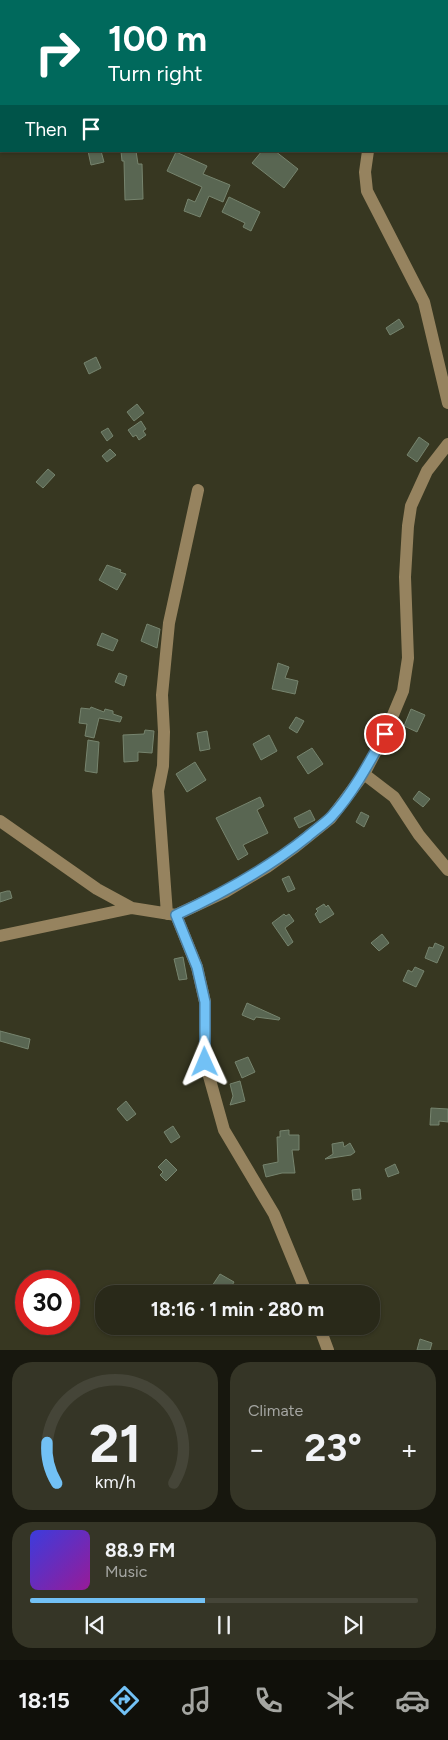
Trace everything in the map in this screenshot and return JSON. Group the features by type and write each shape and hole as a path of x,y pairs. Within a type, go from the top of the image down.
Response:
{"street":[{"path":"368,152 365,172 367,191 424,302 448,403"},
{"path":"0,821 97,889 132,908 172,914 224,892 267,867 330,818 364,774 385,734 403,691 408,658 405,577 411,506 427,471 448,444"},
{"path":"198,490 169,623 162,695 164,732 158,791 172,914 197,967 205,1002 205,1062 224,1130 274,1214 303,1285"},
{"path":"364,774 394,797 419,835 448,870"},
{"path":"0,936 132,908"},
{"path":"322,1335 328,1350"}],"building":[{"path":"88,152 101,152 104,162 91,165"},
{"path":"121,152 136,152 138,164 142,164 143,199 125,200 124,161 122,161"},
{"path":"176,152 207,166 203,174 230,185 223,202 209,196 200,217 184,211 188,199 195,202 202,187 167,171"},
{"path":"261,152 276,152 298,169 284,188 252,163"},
{"path":"229,197 260,212 251,231 243,227 245,223 222,212"},
{"path":"399,319 404,327 390,335 386,328"},
{"path":"96,357 101,368 89,374 84,363"},
{"path":"137,404 144,413 134,421 127,412"},
{"path":"141,421 146,429 143,431 146,435 139,440 136,435 133,437 128,430"},
{"path":"108,428 113,436 107,441 101,432"},
{"path":"419,437 429,444 417,462 407,455"},
{"path":"110,449 116,455 107,462 102,456"},
{"path":"48,469 55,475 43,488 36,482"},
{"path":"107,565 126,574 117,590 99,580"},
{"path":"147,624 160,629 157,648 141,641"},
{"path":"102,633 118,640 113,651 97,645"},
{"path":"278,663 289,667 285,678 298,681 295,694 272,689"},
{"path":"119,673 127,676 124,686 115,682"},
{"path":"91,707 104,712 105,709 113,711 113,714 122,717 120,722 99,718 94,738 85,736 87,724 79,723 81,708 90,709"},
{"path":"411,709 425,715 417,732 404,726"},
{"path":"296,717 304,721 297,733 289,728"},
{"path":"145,730 154,731 152,753 138,752 138,761 124,762 123,735 144,734"},
{"path":"207,731 210,749 200,751 197,733"},
{"path":"269,735 277,751 261,760 253,744"},
{"path":"88,740 99,742 97,773 85,771"},
{"path":"312,748 323,764 308,774 297,757"},
{"path":"195,762 206,780 187,792 176,774"},
{"path":"419,791 430,799 423,807 413,799"},
{"path":"260,797 264,806 257,810 268,833 243,845 248,854 238,860 216,818"},
{"path":"310,810 315,820 299,828 294,818"},
{"path":"361,812 369,816 364,827 356,822"},
{"path":"289,876 295,889 288,892 282,879"},
{"path":"10,891 12,898 0,902 0,893"},
{"path":"324,904 326,907 328,905 334,914 320,923 315,914 318,911 316,909"},
{"path":"284,914 286,916 289,914 294,921 285,928 293,942 288,946 272,923"},
{"path":"382,934 389,943 379,951 371,943"},
{"path":"435,943 444,947 437,963 425,958 429,947 433,948"},
{"path":"183,957 187,979 179,980 174,959"},
{"path":"415,967 424,971 416,987 403,981 408,970 412,972"},
{"path":"247,1003 280,1018 279,1020 256,1017 254,1020 242,1015"},
{"path":"0,1031 30,1039 28,1049 0,1041"},
{"path":"248,1057 255,1072 242,1078 235,1062"},
{"path":"240,1081 245,1101 230,1105 233,1096 230,1084"},
{"path":"126,1101 136,1114 127,1121 117,1109"},
{"path":"431,1108 448,1109 448,1122 439,1121 439,1125 430,1125"},
{"path":"173,1126 180,1137 171,1143 164,1132"},
{"path":"289,1130 289,1135 299,1135 299,1150 292,1150 295,1173 282,1173 266,1177 263,1165 278,1162 277,1137 280,1137 280,1131"},
{"path":"343,1142 344,1147 350,1143 355,1152 351,1155 325,1159 333,1154 332,1144"},
{"path":"166,1159 177,1170 166,1181 160,1175 163,1172 158,1167"},
{"path":"395,1164 399,1173 388,1177 385,1169"},
{"path":"360,1189 361,1199 353,1200 352,1190"},
{"path":"220,1274 234,1282 232,1285 213,1285"},
{"path":"420,1339 432,1343 430,1350 417,1350"}],"route":[{"path":"205,1062 205,1002 197,967 176,915 224,892 267,867 330,818 364,774 385,734"}]}
